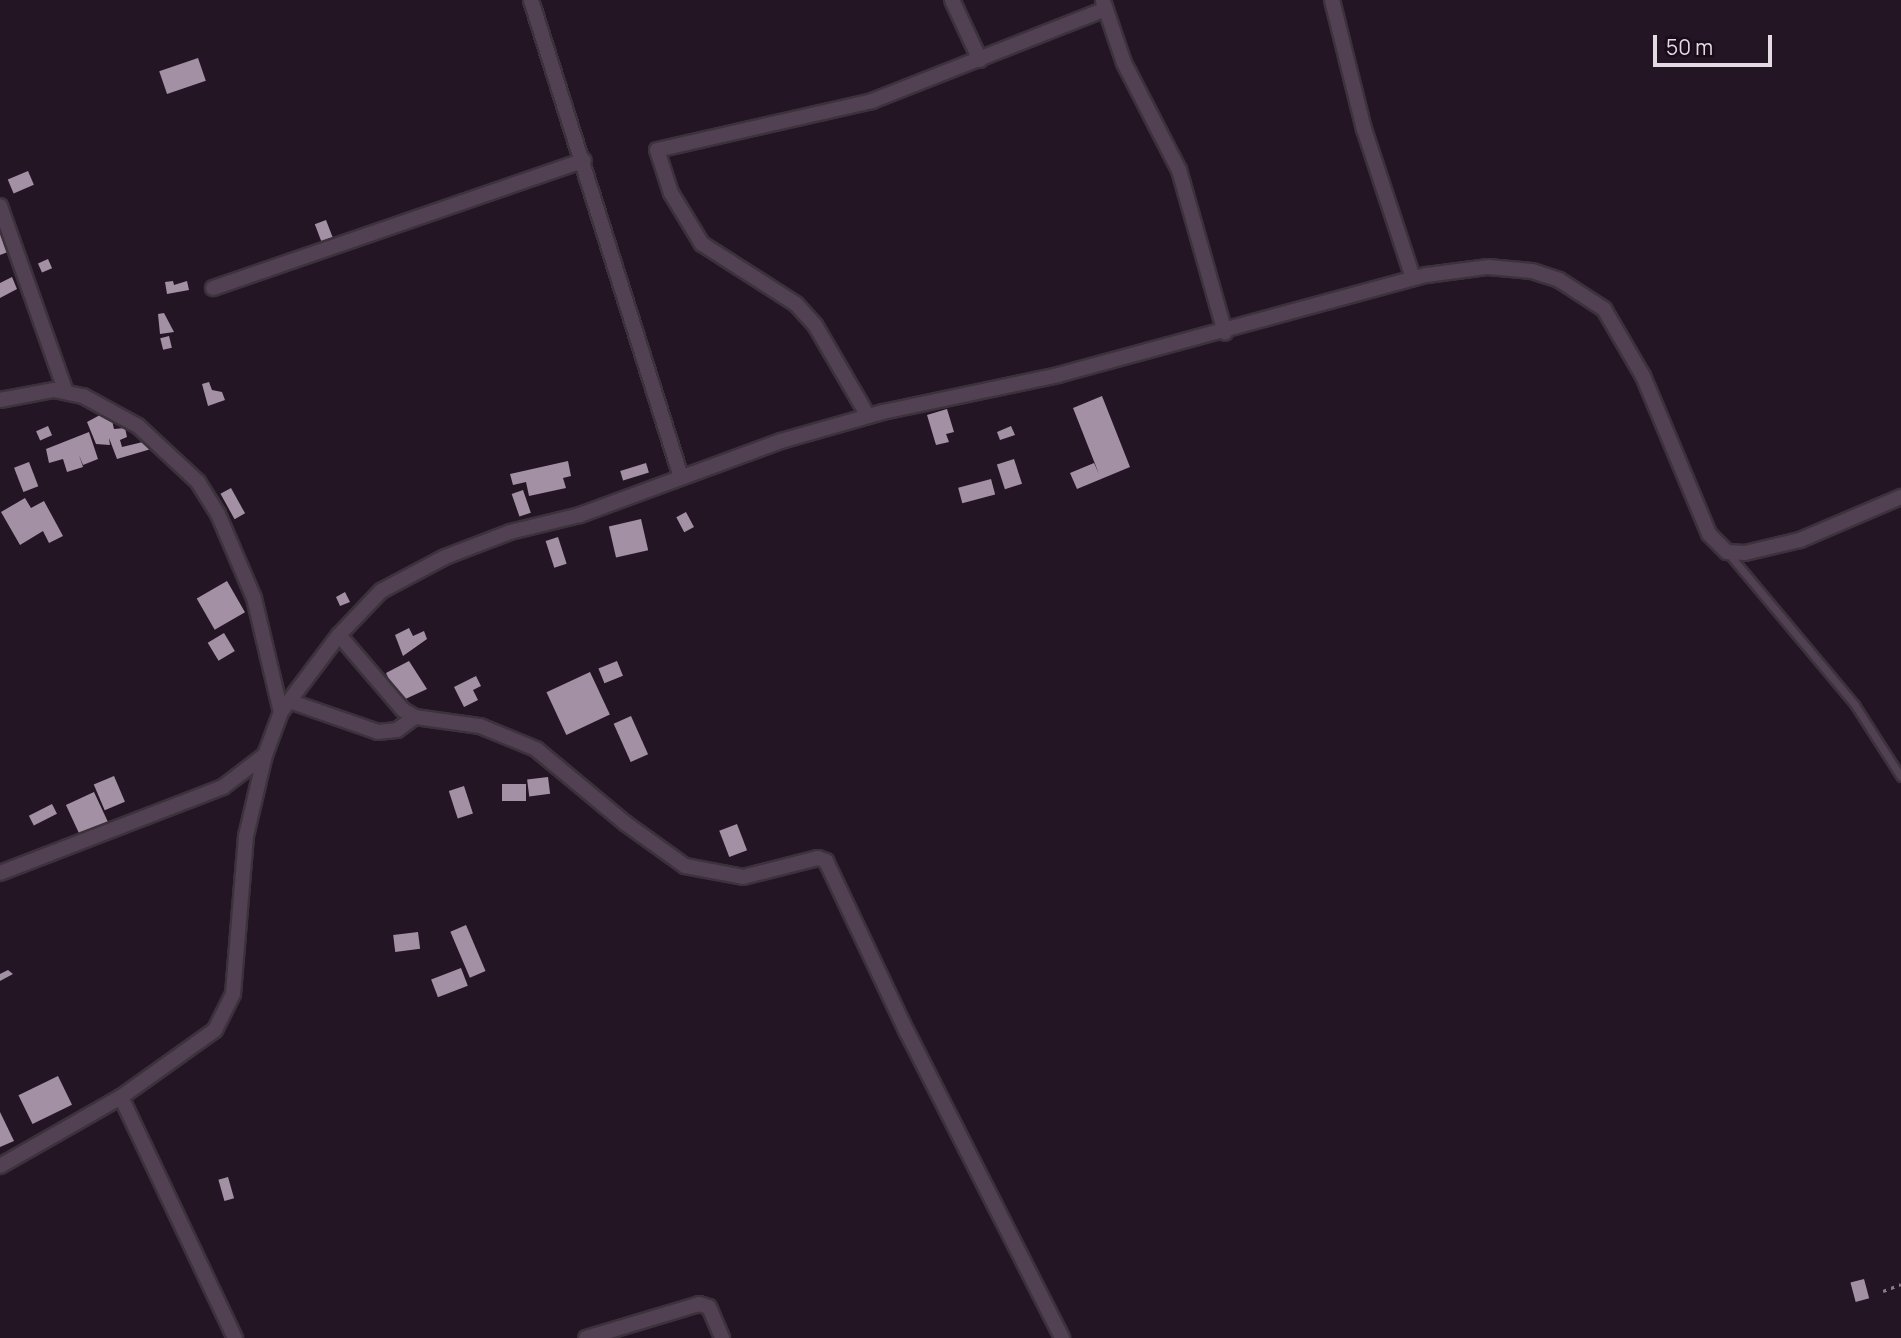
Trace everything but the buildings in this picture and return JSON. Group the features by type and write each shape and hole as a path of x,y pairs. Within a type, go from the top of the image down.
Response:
{"street":[{"path":"531,0 584,160 681,477"},
{"path":"952,0 980,60"},
{"path":"1332,0 1364,129 1413,278"},
{"path":"868,416 815,325 796,304 702,244 671,193 657,150 872,101 980,60 1104,4 1124,63 1179,170 1225,333"},
{"path":"213,288 584,160"},
{"path":"0,206 65,390"},
{"path":"0,1166 121,1097 215,1030 233,994 246,836 265,755 285,706 339,635 381,591 445,557 510,532 580,515 681,477 868,416 1225,333 1413,278 1455,269 1516,268 1559,280 1604,309 1643,376 1709,534 1727,552 1745,553 1800,540 1901,497"},
{"path":"0,400 65,390 138,426 198,482 226,531 254,598 285,706"},
{"path":"339,635 391,698 415,717 480,726 536,749 625,824 701,871 743,877 818,858 826,861 907,1032 1062,1338"},
{"path":"285,706 378,732 397,730 415,717"},
{"path":"0,873 223,787 265,755"},
{"path":"121,1097 235,1338"},
{"path":"586,1338 699,1304 709,1307 722,1338"}],"lane":[{"path":"1727,552 1746,580 1849,697 1901,777"}],"path":[{"path":"1883,1291 1901,1284"}]}
